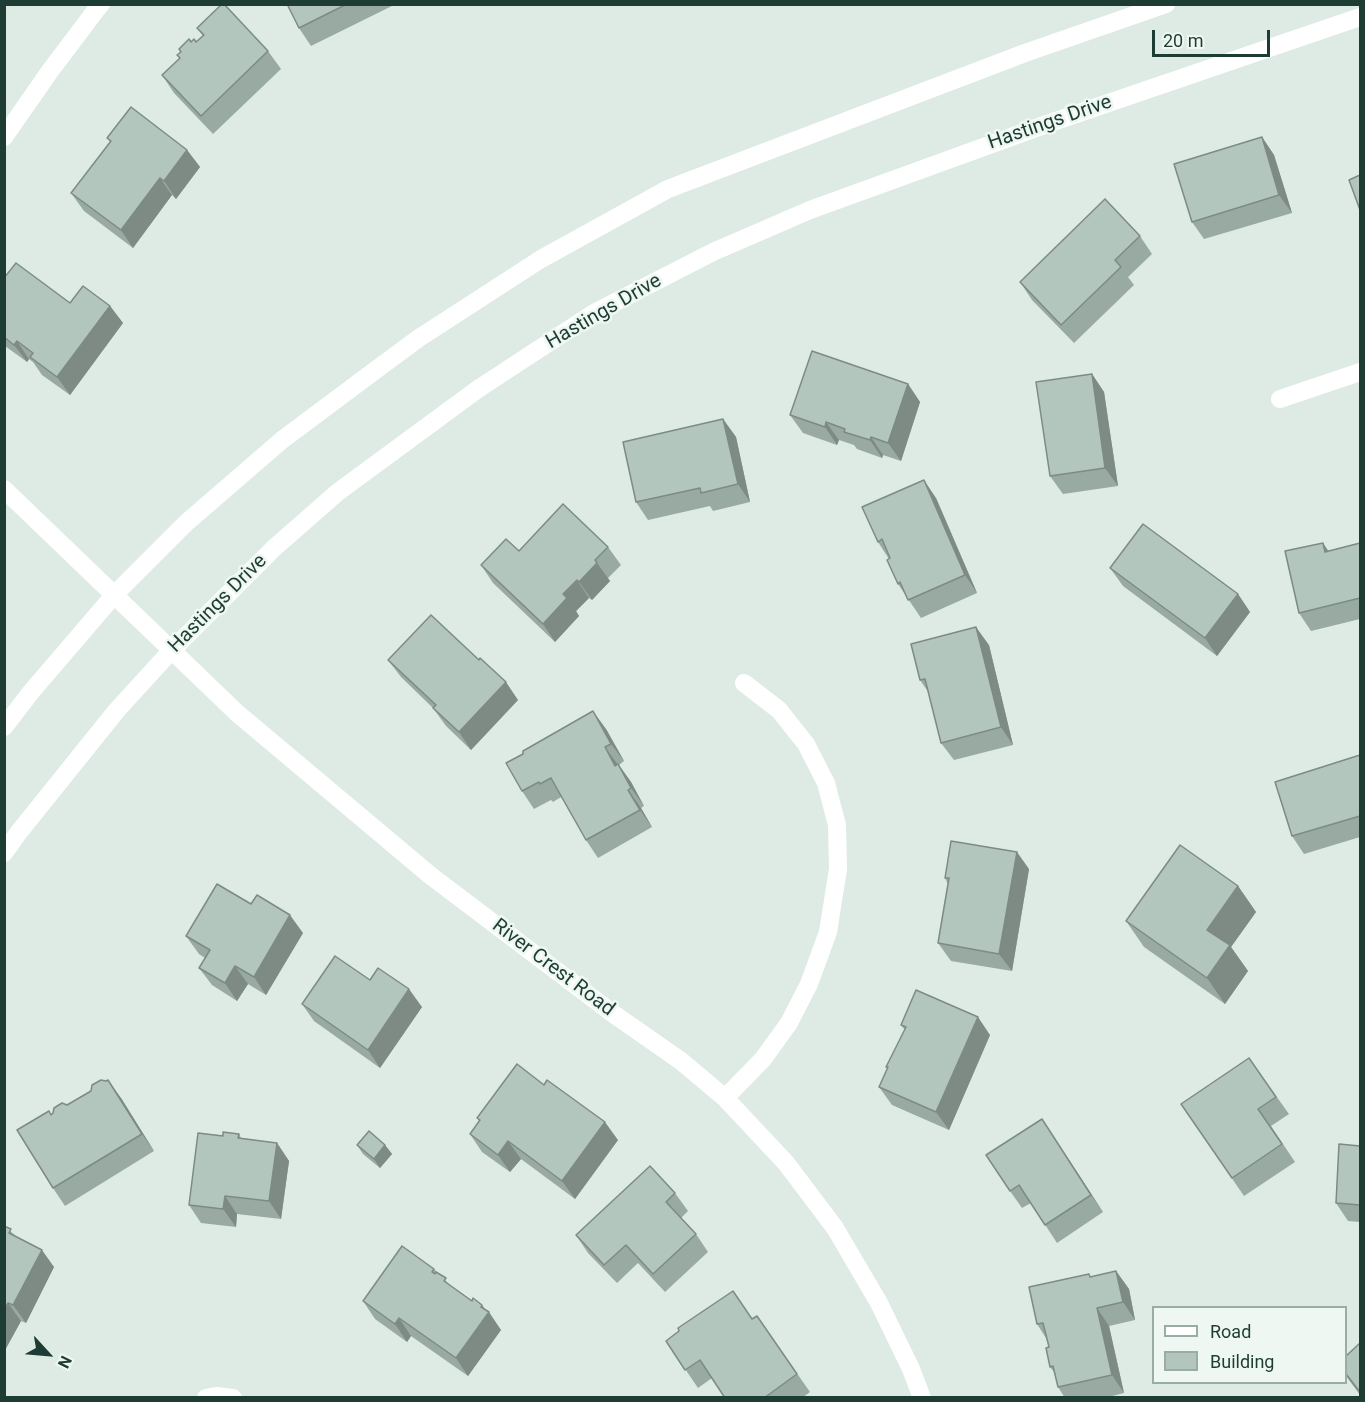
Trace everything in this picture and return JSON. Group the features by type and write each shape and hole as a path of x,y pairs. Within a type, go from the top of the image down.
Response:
{"street":[{"path":"4,137 101,4"},
{"path":"4,728 31,692 115,594 186,523 282,440 419,338 541,259 668,189 1024,53 1166,4"},
{"name":"Hastings Drive","path":"4,853 117,710 171,651 274,548 338,492 478,389 594,313 713,252 810,210 1047,124 1360,17"},
{"path":"1280,399 1360,372"},
{"name":"River Crest Road","path":"4,489 237,713 431,876 615,1015 681,1061 724,1098 786,1163 835,1228 879,1303 911,1369 922,1398"},
{"path":"724,1098 763,1059 789,1023 809,984 828,932 838,869 837,825 826,783 806,744 779,710 744,683"},
{"path":"206,1398 216,1396 233,1398"}],"building":[{"path":"222,4 268,51 201,116 162,75 180,58 177,55 181,52 179,49 189,39 191,42 194,39 196,42 204,35 197,28"},
{"path":"287,4 347,4 299,28"},
{"path":"131,107 187,150 164,181 160,178 121,230 71,193 111,141 107,138"},
{"path":"1262,137 1279,195 1192,222 1174,164"},
{"path":"1360,175 1360,210 1349,180"},
{"path":"1105,199 1140,236 1115,260 1121,267 1061,325 1020,282"},
{"path":"16,263 70,303 83,286 110,306 57,377 30,357 33,353 17,341 14,345 4,337 4,278"},
{"path":"812,351 908,384 888,443 844,432 845,429 826,422 825,427 790,415"},
{"path":"1092,374 1105,468 1050,476 1036,382"},
{"path":"723,419 738,484 701,493 700,488 636,502 623,442"},
{"path":"924,480 965,575 908,600 887,560 890,558 882,539 878,542 862,507"},
{"path":"563,504 608,547 579,582 577,580 563,594 567,598 543,624 481,565 506,539 519,551"},
{"path":"1143,524 1238,594 1205,638 1110,568"},
{"path":"1323,543 1325,552 1360,543 1360,598 1299,613 1285,551"},
{"path":"431,615 506,682 459,732 433,708 436,705 388,660"},
{"path":"976,627 1001,727 941,743 925,679 920,680 911,644"},
{"path":"593,711 611,744 605,747 615,766 618,764 631,788 628,790 640,810 586,840 551,778 522,791 506,763"},
{"path":"1360,755 1360,816 1292,836 1275,782"},
{"path":"951,841 1017,852 999,954 938,943 949,878 945,878"},
{"path":"1180,845 1238,886 1207,930 1230,945 1207,978 1126,921"},
{"path":"217,884 251,904 257,895 290,915 254,977 235,966 225,983 199,968 210,950 186,936"},
{"path":"335,956 370,980 378,968 409,989 368,1050 302,1004"},
{"path":"916,990 978,1017 936,1112 879,1087 888,1067 886,1067 906,1027 901,1025"},
{"path":"1249,1058 1276,1097 1258,1109 1282,1144 1232,1178 1181,1104"},
{"path":"517,1064 544,1085 547,1080 605,1122 562,1181 508,1141 498,1155 470,1134 480,1120 477,1118"},
{"path":"101,1080 108,1080 142,1134 53,1188 17,1130 49,1111 51,1115 54,1108 62,1103 67,1105 91,1091 92,1085"},
{"path":"1042,1119 1091,1195 1045,1225 1019,1185 1010,1191 986,1155"},
{"path":"369,1131 385,1145 374,1159 357,1145"},
{"path":"223,1132 239,1134 238,1138 277,1143 269,1201 225,1196 223,1209 189,1205 198,1133 223,1136"},
{"path":"1339,1144 1360,1146 1360,1205 1336,1203"},
{"path":"650,1166 675,1193 666,1202 696,1234 653,1274 626,1245 604,1265 576,1235"},
{"path":"4,1226 11,1229 9,1233 42,1250 13,1305 8,1303 4,1310"},
{"path":"402,1246 434,1269 432,1272 446,1278 444,1281 472,1301 473,1298 489,1312 456,1358 399,1318 395,1324 363,1301"},
{"path":"1116,1271 1123,1302 1097,1308 1112,1375 1058,1387 1053,1366 1050,1367 1046,1348 1049,1347 1043,1323 1037,1324 1029,1287 1089,1274 1090,1277"},
{"path":"733,1291 752,1319 757,1316 797,1374 764,1398 725,1398 700,1360 685,1370 666,1341 679,1331 678,1328"},
{"path":"1360,1343 1360,1392 1347,1375 1347,1355"}]}
